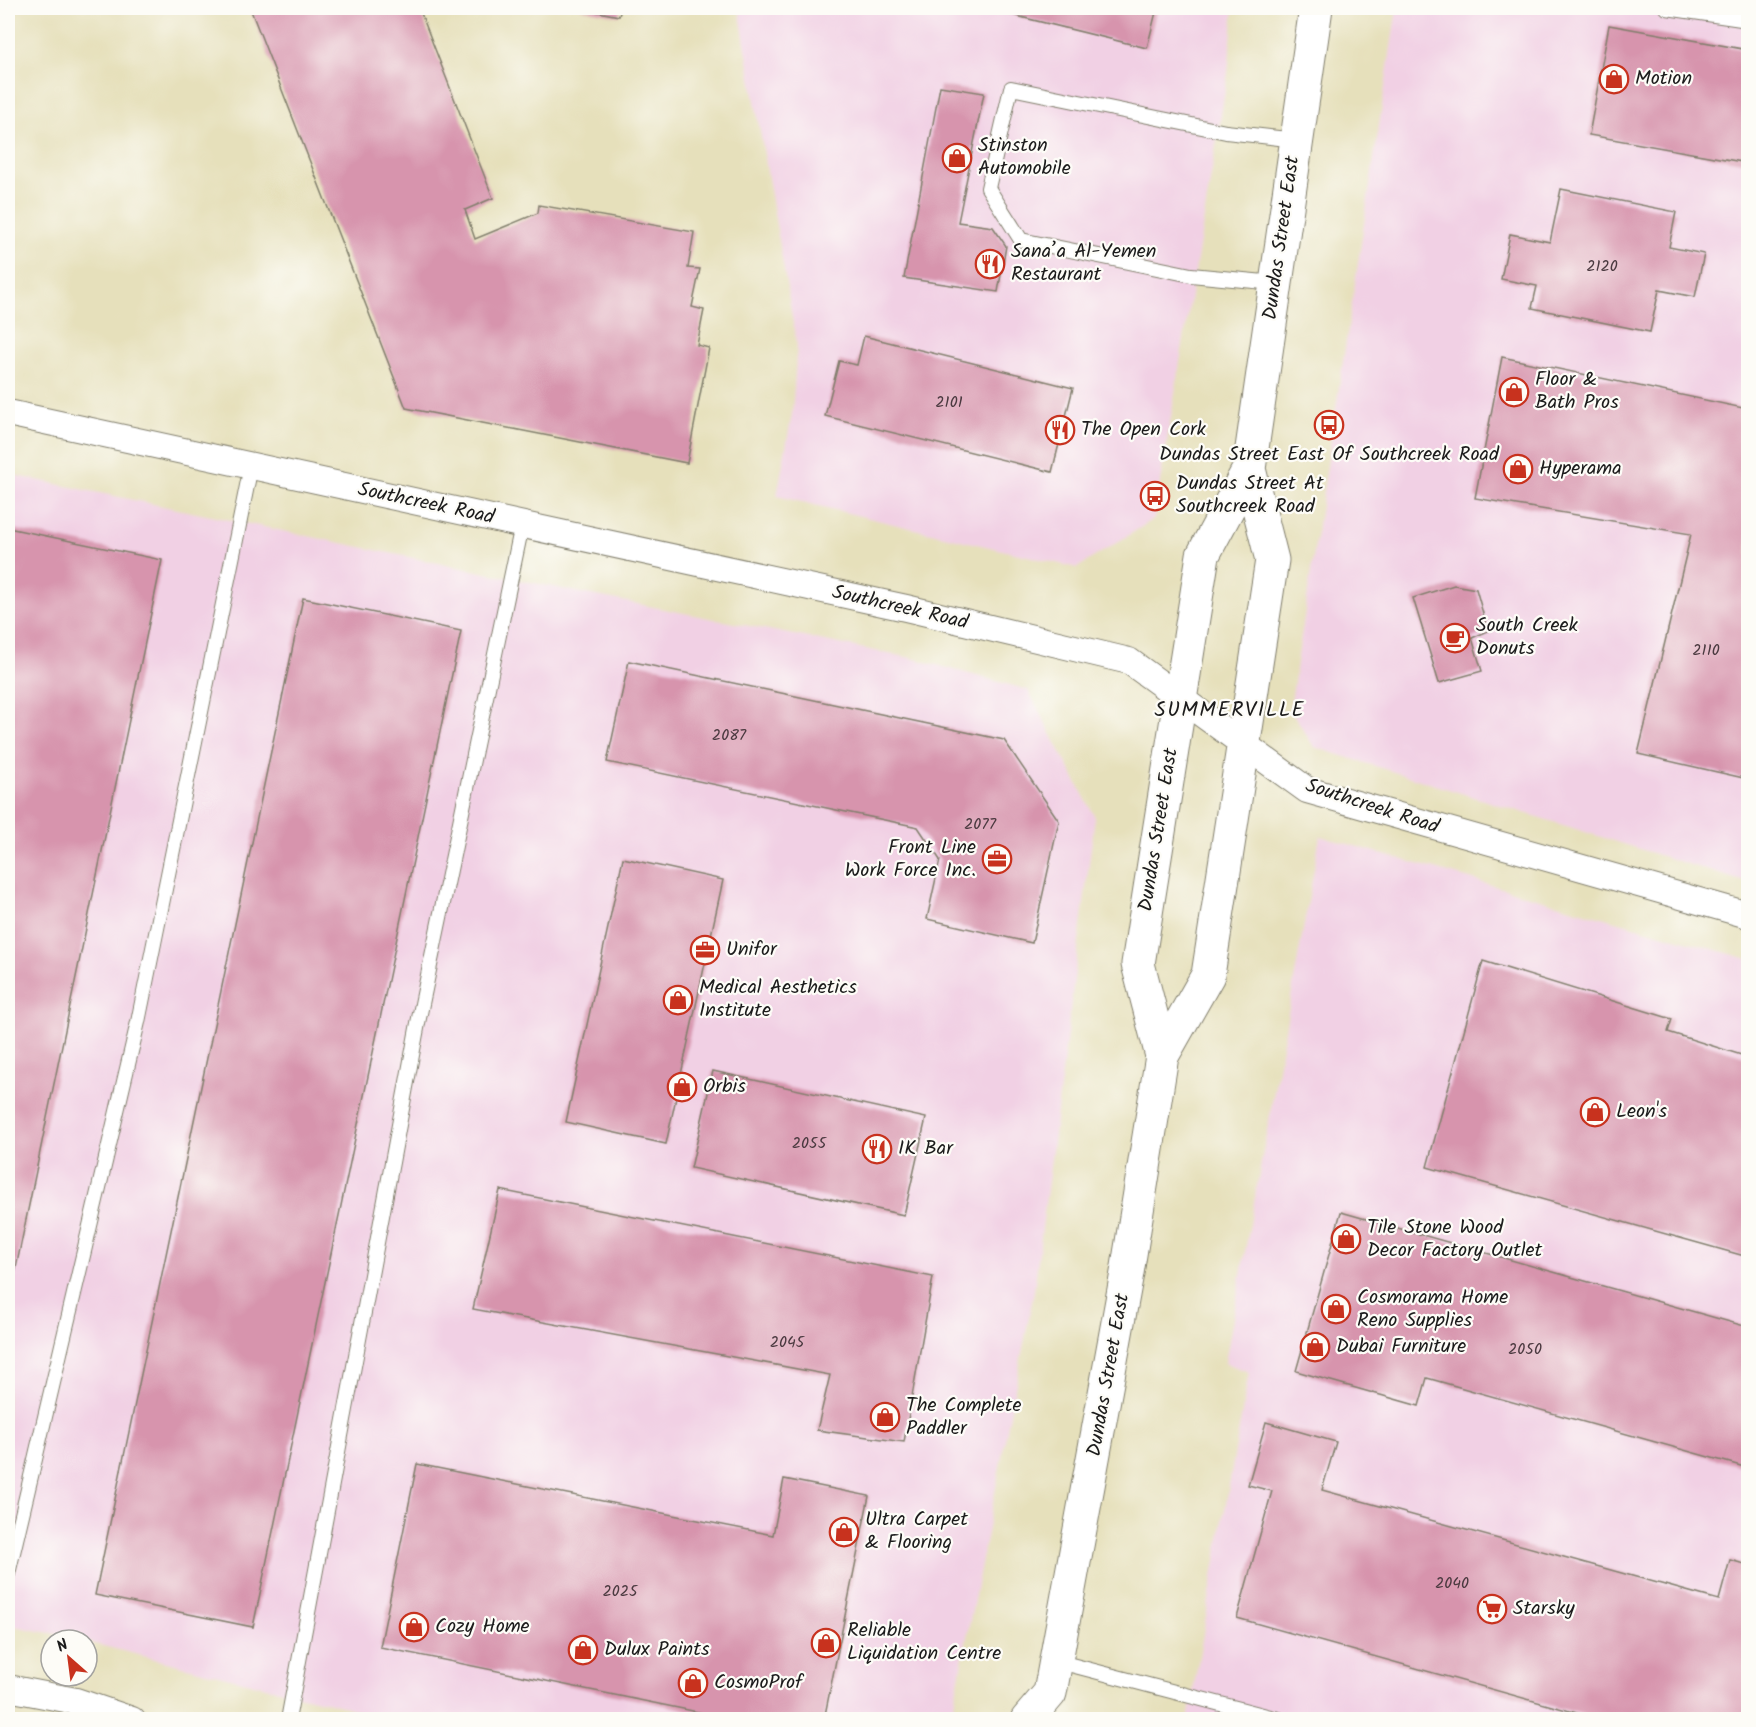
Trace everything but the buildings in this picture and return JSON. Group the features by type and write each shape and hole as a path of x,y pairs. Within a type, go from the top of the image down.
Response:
{"main road":[{"name":"Dundas Street East","path":"1162,1056 1138,963 1203,555 1248,470 1316,8"},
{"name":"Dundas Street East","path":"1028,1719 1057,1706 1056,1661 1125,1284 1162,1056 1208,975 1272,560 1248,470"}],"street":[{"name":"Southcreek Road","path":"8,413 906,608 1129,661 1306,790 1334,800 1749,915"},
{"path":"8,1688 76,1701 132,1719"}],"lane":[{"path":"1667,8 1749,20"},
{"path":"1275,283 1191,275 1021,240 988,188 1011,88 1226,132 1296,140"},
{"path":"8,1574 138,1022 251,466"},
{"path":"288,1719 418,1023 522,525"},
{"path":"1056,1661 1282,1719"}],"shaded area":[{"path":"739,8 1234,8 1228,73 1154,519 1077,568 777,496 792,414 797,346"},
{"path":"1397,8 1748,8 1748,883 1314,747 1290,709"},
{"path":"8,474 587,594 911,658 1028,690 1095,817 1034,1291 951,1719 380,1719 346,1707 99,1645 99,1628 39,1628 39,1631 8,1625"},
{"path":"1320,836 1748,959 1748,1719 1188,1720 1249,1372 1225,1363"}],"place":[{"name":"Motion","path":"1614,79"},
{"name":"Stinston Automobile","path":"957,158"},
{"name":"Sana’a Al-Yemen Restaurant","path":"990,264"},
{"name":"Floor & Bath Pros","path":"1514,392"},
{"name":"Dundas Street East Of Southcreek Road","path":"1329,425"},
{"name":"The Open Cork","path":"1060,430"},
{"name":"Hyperama","path":"1518,469"},
{"name":"Dundas Street At Southcreek Road","path":"1155,496"},
{"name":"South Creek Donuts","path":"1455,638"},
{"name":"Front Line Work Force Inc.","path":"997,859"},
{"name":"Unifor","path":"705,950"},
{"name":"Medical Aesthetics Institute","path":"678,1000"},
{"name":"Orbis","path":"682,1087"},
{"name":"Leon's","path":"1595,1112"},
{"name":"IK Bar","path":"877,1149"},
{"name":"Tile Stone Wood Decor Factory Outlet","path":"1346,1239"},
{"name":"Cosmorama Home Reno Supplies","path":"1336,1309"},
{"name":"Dubai Furniture","path":"1315,1347"},
{"name":"The Complete Paddler","path":"885,1417"},
{"name":"Ultra Carpet & Flooring","path":"844,1532"},
{"name":"Starsky","path":"1492,1609"},
{"name":"Cozy Home","path":"414,1627"},
{"name":"Reliable Liquidation Centre","path":"826,1643"},
{"name":"Dulux Paints","path":"583,1650"},
{"name":"CosmoProf","path":"693,1683"}],"district":[{"name":"SUMMERVILLE","path":"1230,710"}]}
